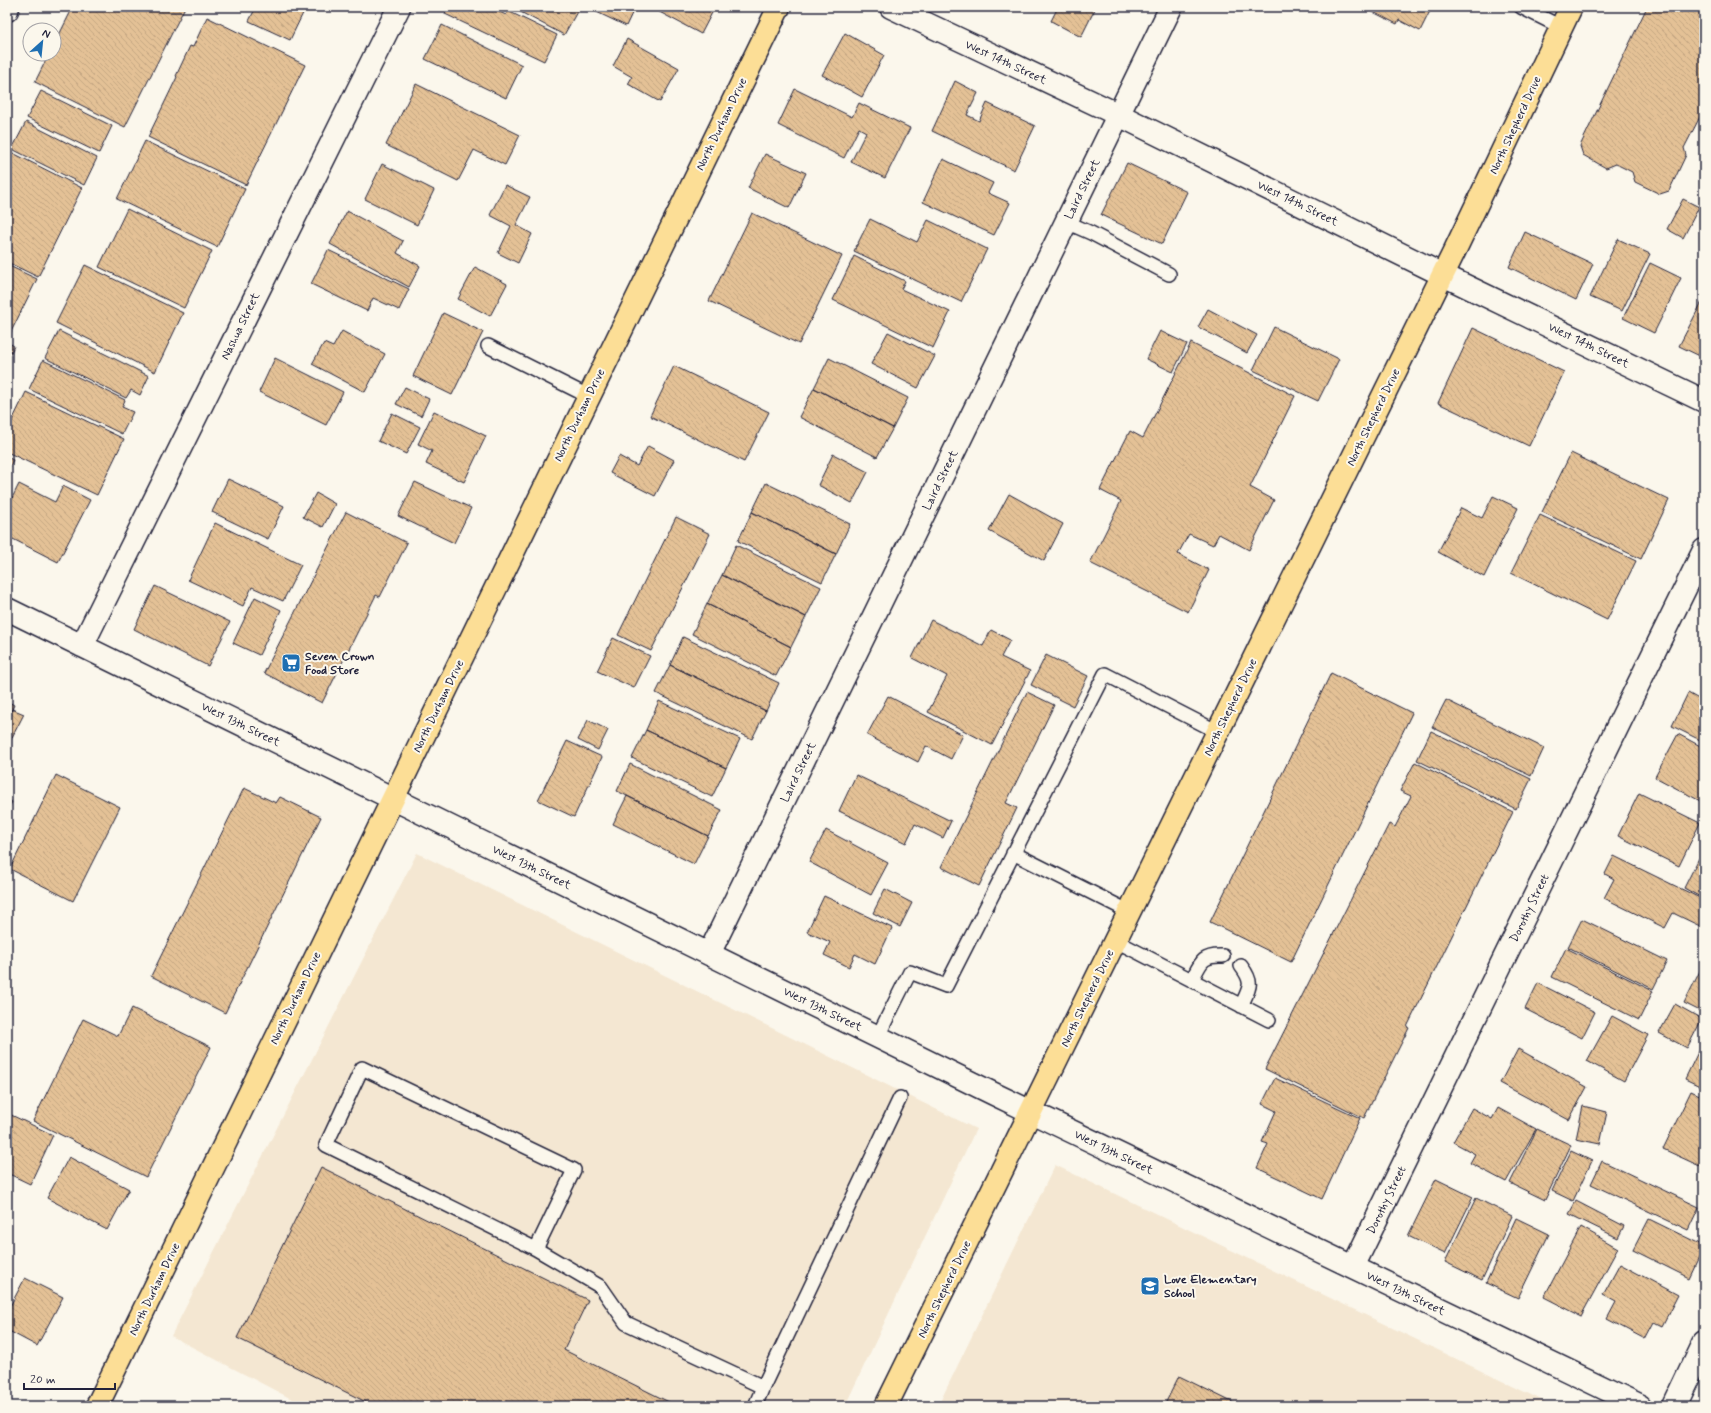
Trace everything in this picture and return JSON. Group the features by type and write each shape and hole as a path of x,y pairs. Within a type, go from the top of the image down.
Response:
{"main road":[{"name":"North Durham Drive","path":"97,1406 392,798 779,7"},
{"name":"North Shepherd Drive","path":"886,1406 1116,941 1442,275 1571,7"}],"street":[{"name":"Nashua Street","path":"82,646 399,7"},
{"name":"West 14th Street","path":"891,7 1119,115 1442,275 1704,401"},
{"name":"Laird Street","path":"709,954 1171,7"},
{"name":"Dorothy Street","path":"1353,1267 1704,550"},
{"name":"West 13th Street","path":"7,609 1032,1112 1641,1406"},
{"path":"1674,1406 1704,1343"}],"lane":[{"path":"1521,7 1561,27"},
{"path":"1066,222 1091,233 1169,274"},
{"path":"488,346 588,396"},
{"path":"878,1036 910,972 946,986 1105,674 1218,732"},
{"path":"1013,853 1130,912"},
{"path":"1116,941 1269,1020"},
{"path":"1192,980 1200,963 1205,958 1223,956"},
{"path":"1241,966 1248,975 1250,982 1250,987 1242,1006"},
{"path":"536,1249 574,1170 362,1068 326,1145 536,1249 601,1287 626,1323 763,1387"},
{"path":"755,1406 900,1098"}],"shaded area":[{"path":"417,853 976,1129 845,1406 305,1406 171,1336"},
{"name":"Love Elementary School","path":"1055,1165 1554,1406 938,1406"}],"building":[{"path":"73,7 185,7 125,127 35,82 45,62 62,62 62,29"},
{"path":"256,7 306,7 290,40 249,21"},
{"path":"448,7 489,7 506,15 508,11 557,35 544,61 445,14"},
{"path":"511,7 572,7 578,10 564,35"},
{"path":"586,7 635,7 626,26"},
{"path":"650,7 715,7 701,34"},
{"path":"1058,7 1096,7 1081,37 1051,21"},
{"path":"1363,7 1432,7 1420,31 1399,20 1397,24"},
{"path":"1647,7 1704,7 1704,109 1684,148 1686,155 1669,191 1660,194 1635,182 1632,172 1616,164 1606,168 1583,155 1580,146"},
{"path":"207,17 305,65 246,185 148,137 190,46 193,47"},
{"path":"442,25 522,65 506,98 425,59"},
{"path":"845,33 884,55 862,97 822,75"},
{"path":"627,39 679,68 660,102 628,84 632,77 613,66"},
{"path":"955,81 978,93 967,115 979,121 987,103 1035,126 1014,170 932,131"},
{"path":"416,84 520,135 505,165 474,150 458,181 386,145"},
{"path":"795,89 852,117 859,103 910,128 885,178 851,162 866,132 859,128 844,158 778,125"},
{"path":"41,91 112,126 99,153 27,118"},
{"path":"26,122 97,158 84,185 12,149"},
{"path":"145,141 245,189 217,247 117,199"},
{"path":"7,150 82,188 38,277 7,262"},
{"path":"765,154 806,173 789,208 748,188"},
{"path":"943,159 993,183 988,193 1010,203 994,235 923,202"},
{"path":"1127,163 1187,192 1162,244 1101,215"},
{"path":"382,164 434,190 417,225 365,199"},
{"path":"505,185 530,197 516,225 532,234 518,263 498,253 511,226 490,215"},
{"path":"1683,199 1699,207 1683,238 1667,229"},
{"path":"127,209 212,251 184,308 99,267"},
{"path":"347,211 403,241 397,253 420,266 409,287 330,244"},
{"path":"752,213 842,256 799,344 709,301"},
{"path":"870,219 917,242 928,220 987,249 961,302 854,251"},
{"path":"1525,232 1593,264 1576,300 1509,267"},
{"path":"1618,239 1650,254 1622,311 1590,297"},
{"path":"328,250 409,289 399,310 373,298 367,311 311,284"},
{"path":"854,256 905,281 901,289 950,312 933,348 833,300"},
{"path":"1650,263 1681,278 1654,333 1623,318"},
{"path":"7,265 37,279 8,338 7,337"},
{"path":"85,265 183,313 155,372 56,323"},
{"path":"475,267 507,284 490,316 458,299"},
{"path":"1704,298 1704,358 1679,346"},
{"path":"1208,309 1257,335 1247,353 1198,327"},
{"path":"443,313 483,332 452,395 413,376"},
{"path":"1274,327 1339,359 1318,401 1253,370"},
{"path":"1473,328 1564,372 1529,446 1438,403"},
{"path":"59,331 149,376 140,395 131,390 126,398 45,358"},
{"path":"342,331 385,354 365,392 312,364 324,343 333,347"},
{"path":"1160,331 1187,344 1173,372 1146,359"},
{"path":"888,332 935,356 918,388 871,364"},
{"path":"7,342 14,346 7,361"},
{"path":"1191,343 1295,396 1250,487 1274,500 1249,550 1219,534 1213,545 1189,534 1178,554 1209,570 1188,612 1090,563 1121,501 1100,490 1130,431 1143,438"},
{"path":"275,358 343,392 326,425 259,392"},
{"path":"829,358 908,398 893,428 814,388"},
{"path":"43,360 125,400 122,407 133,412 122,434 29,389"},
{"path":"674,366 769,412 744,462 650,416"},
{"path":"405,387 429,399 421,416 396,404"},
{"path":"814,388 893,428 877,457 799,417"},
{"path":"26,392 124,439 97,495 7,452 7,431"},
{"path":"434,411 486,436 464,482 426,464 432,451 418,444"},
{"path":"392,413 420,427 406,454 378,441"},
{"path":"648,446 674,460 655,496 610,473 619,456 637,466"},
{"path":"1571,453 1669,500 1641,559 1542,512"},
{"path":"833,454 868,472 852,503 818,485"},
{"path":"7,457 13,460 7,472"},
{"path":"228,479 284,506 268,539 212,512"},
{"path":"415,482 471,508 454,543 398,516"},
{"path":"766,483 850,524 836,554 752,512"},
{"path":"19,484 55,502 63,486 90,500 58,562 7,536 7,508"},
{"path":"316,493 335,504 323,527 303,517"},
{"path":"1009,494 1063,524 1044,561 989,531"},
{"path":"1493,496 1518,508 1484,577 1438,552 1461,508 1482,518"},
{"path":"346,512 407,543 380,597 376,595 322,703 264,673"},
{"path":"752,512 836,554 822,582 738,541"},
{"path":"1540,515 1636,561 1607,620 1511,573"},
{"path":"676,517 710,534 651,651 618,635"},
{"path":"215,523 301,565 283,601 252,587 243,606 188,580"},
{"path":"736,545 821,587 806,617 722,575"},
{"path":"722,575 806,617 791,647 707,604"},
{"path":"155,586 230,622 208,666 134,629"},
{"path":"255,597 281,610 259,655 233,643"},
{"path":"707,604 791,647 776,676 692,634"},
{"path":"931,620 983,646 991,630 1010,640 1001,657 1030,671 992,745 928,712 947,676 912,658"},
{"path":"683,637 779,683 766,711 670,665"},
{"path":"613,638 650,656 634,688 597,671"},
{"path":"1046,655 1088,676 1073,706 1031,685"},
{"path":"670,665 766,711 752,739 656,693"},
{"path":"1331,673 1412,713 1291,962 1210,922"},
{"path":"1027,692 1054,705 1006,803 1017,808 979,886 941,867"},
{"path":"1688,693 1704,702 1704,742 1672,726"},
{"path":"888,696 963,735 951,759 926,746 918,762 867,735"},
{"path":"1446,700 1544,748 1531,776 1432,727"},
{"path":"7,701 14,705 7,720"},
{"path":"659,701 740,739 726,768 646,730"},
{"path":"12,709 24,714 7,747 7,720"},
{"path":"588,720 608,730 598,750 578,740"},
{"path":"646,730 726,768 712,797 632,758"},
{"path":"1431,731 1531,779 1516,809 1417,760"},
{"path":"1678,734 1704,748 1704,803 1655,777"},
{"path":"567,741 602,757 574,817 538,800"},
{"path":"1415,762 1513,812 1364,1118 1265,1069 1389,824 1395,827 1411,796 1400,791"},
{"path":"630,764 722,810 708,836 617,791"},
{"path":"56,775 120,807 73,901 10,869"},
{"path":"856,775 951,821 943,838 915,824 906,843 839,811"},
{"path":"244,788 276,803 280,797 321,817 225,1013 151,976"},
{"path":"1639,793 1700,823 1679,866 1618,836"},
{"path":"627,796 708,836 694,864 613,824"},
{"path":"7,799 12,802 7,811"},
{"path":"826,830 888,863 871,895 809,862"},
{"path":"1614,856 1704,900 1704,928 1673,913 1665,928 1604,898 1614,879 1605,874"},
{"path":"1699,858 1704,861 1704,899 1684,888"},
{"path":"885,889 912,903 900,927 873,913"},
{"path":"824,896 892,928 875,964 855,954 849,967 824,955 830,942 807,932"},
{"path":"1582,919 1667,961 1653,989 1568,947"},
{"path":"1566,948 1653,991 1639,1020 1552,977"},
{"path":"1704,963 1704,1013 1684,1003"},
{"path":"1538,983 1595,1012 1582,1038 1525,1009"},
{"path":"1675,1004 1702,1019 1687,1048 1659,1033"},
{"path":"132,1008 211,1047 146,1177 33,1121 83,1019 118,1036"},
{"path":"1612,1016 1648,1035 1624,1081 1587,1061"},
{"path":"1700,1048 1704,1050 1704,1088 1685,1079"},
{"path":"1518,1049 1587,1087 1569,1120 1500,1083"},
{"path":"1275,1078 1360,1118 1322,1199 1257,1168 1268,1144 1262,1142 1276,1111 1262,1104"},
{"path":"1691,1091 1704,1097 1704,1168 1663,1149"},
{"path":"1583,1106 1607,1112 1600,1144 1576,1139"},
{"path":"1472,1108 1492,1119 1498,1108 1536,1129 1506,1182 1470,1163 1475,1154 1453,1142"},
{"path":"7,1113 53,1135 30,1184 7,1173"},
{"path":"1537,1129 1571,1145 1545,1200 1510,1183"},
{"path":"1571,1151 1592,1161 1573,1201 1552,1191"},
{"path":"69,1157 129,1189 107,1230 47,1198"},
{"path":"1602,1161 1699,1207 1688,1230 1591,1184"},
{"path":"321,1167 588,1300 564,1350 677,1406 374,1406 237,1338"},
{"path":"1436,1179 1473,1197 1445,1254 1408,1236"},
{"path":"1476,1198 1512,1216 1482,1280 1445,1262"},
{"path":"1576,1201 1624,1226 1618,1238 1569,1214"},
{"path":"1516,1218 1549,1234 1518,1298 1486,1283"},
{"path":"1649,1219 1704,1246 1689,1278 1633,1250"},
{"path":"1581,1227 1618,1248 1581,1316 1544,1297"},
{"path":"1620,1264 1678,1295 1662,1326 1654,1322 1645,1339 1607,1319 1616,1302 1603,1295"},
{"path":"25,1278 63,1297 37,1346 7,1330 7,1312"},
{"path":"1179,1376 1240,1406 1164,1406"}],"place":[{"name":"Seven Crown Food Store","path":"291,663"},
{"name":"Love Elementary School","path":"1150,1286"}]}
